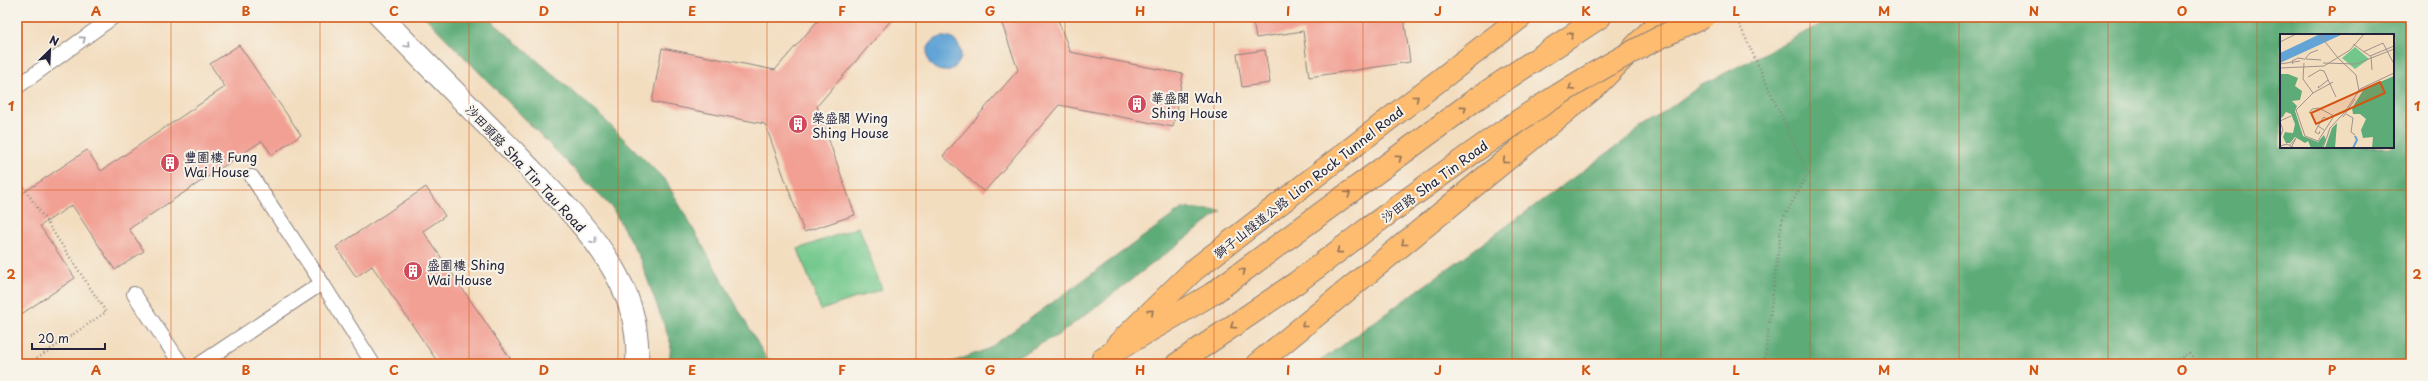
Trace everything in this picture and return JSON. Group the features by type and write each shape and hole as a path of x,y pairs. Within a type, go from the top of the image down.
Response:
{"main road":[{"name":"獅子山隧道公路 Lion Rock Tunnel Road","path":"1521,17 1194,270 1103,358 1212,294 1421,140 1526,65 1600,17"},
{"path":"1257,364 1594,88 1664,17"},
{"name":"沙田路 Sha Tin Road","path":"1177,364 1296,283 1370,227 1518,120 1641,47 1704,17"}],"street":[{"name":"沙田頭路 Sha Tin Tau Road","path":"381,17 556,195 592,238 616,274 632,311 638,347 637,364"}],"lane":[{"path":"17,87 114,17"},
{"path":"252,177 373,364"},
{"path":"200,364 322,283"},
{"path":"134,294 181,364"}],"path":[{"path":"1736,17 1808,174 1782,222 1764,364"},
{"path":"17,177 106,312 29,364"},
{"path":"2167,364 2189,354 2197,364"}],"green space":[{"path":"425,17 487,17 600,115 666,181 766,358 777,364 669,364 671,344 640,259 613,209"},
{"path":"571,17 625,17 623,26"},
{"path":"1835,17 2411,17 2411,364 1316,364 1700,86"},
{"path":"1183,208 1222,211 1060,334 1002,364 947,364 988,349"},
{"path":"859,227 882,289 821,310 798,249"}],"water":[{"path":"947,37 954,39 959,44 961,54 959,64 954,69 941,71 934,69 929,64 927,51 929,44 934,39"}],"building":[{"name":"榮盛閣 Wing Shing House","path":"821,17 894,17 817,106 855,215 804,232 765,124 652,102 662,48 775,70"},
{"name":"華盛閣 Wah Shing House","path":"1013,17 1057,17 1070,52 1183,74 1173,127 1059,105 984,192 943,156 1018,70 1001,21"},
{"path":"1252,17 1404,17 1410,62 1309,77 1303,31 1256,38"},
{"name":"豐圍樓 Fung Wai House","path":"239,45 301,135 272,155 262,141 129,229 144,251 115,270 72,205 40,226 75,278 17,317 17,197 87,150 101,171 225,87 210,64"},
{"path":"1265,50 1270,83 1242,87 1237,54"},
{"name":"盛圍樓 Shing Wai House","path":"426,187 445,216 423,231 514,364 439,364 372,266 356,277 336,247"}],"place":[{"name":"華盛閣 Wah Shing House","path":"1137,104"},
{"name":"榮盛閣 Wing Shing House","path":"798,124"},
{"name":"豐圍樓 Fung Wai House","path":"170,163"},
{"name":"盛圍樓 Shing Wai House","path":"413,271"}]}
